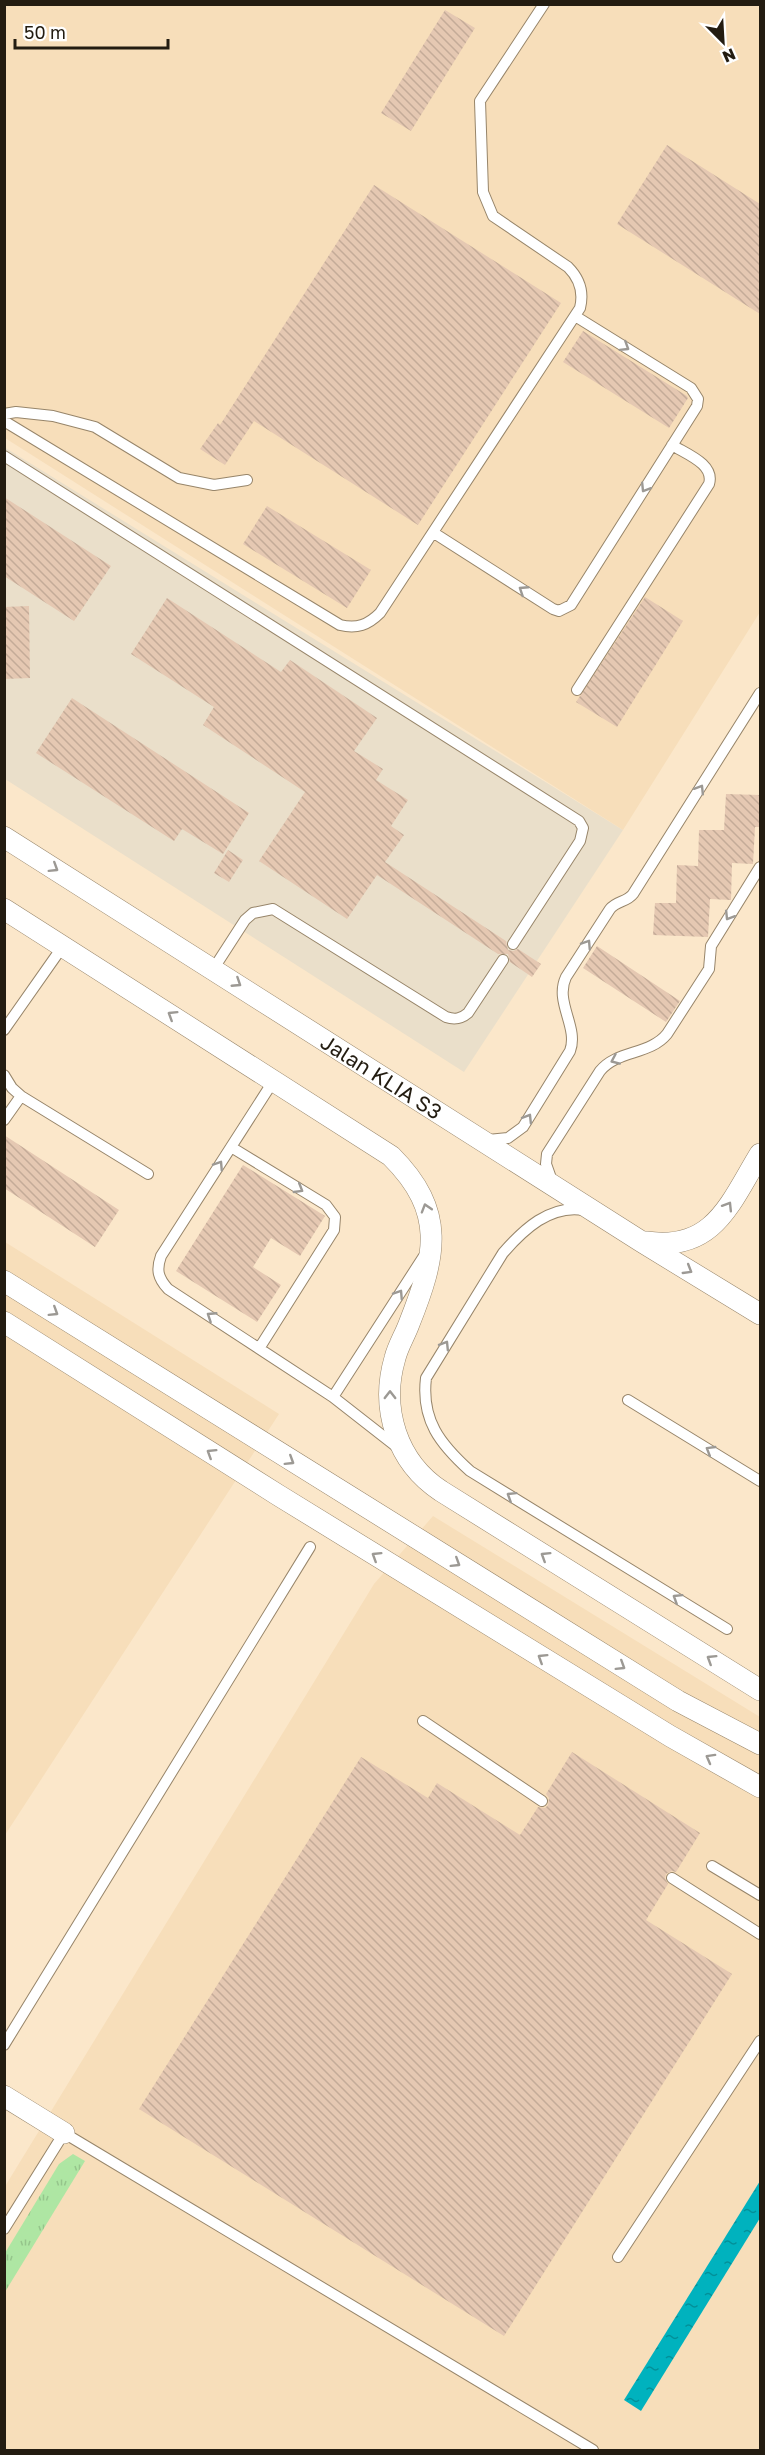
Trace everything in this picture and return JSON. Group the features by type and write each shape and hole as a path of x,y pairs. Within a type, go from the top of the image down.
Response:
{"street":[{"name":"Jalan KLIA S3","path":"4,837 214,968 642,1242 760,1314"},
{"path":"4,909 391,1156 410,1175 425,1201 430,1222 431,1245 423,1290 395,1356 390,1377 389,1402 402,1450 413,1467 426,1481 760,1690"},
{"path":"642,1242 663,1245 679,1243 709,1229 719,1219 760,1154"},
{"path":"4,1281 678,1701 760,1744"},
{"path":"4,1323 670,1736 760,1787"},
{"path":"4,2096 64,2133"}],"lane":[{"path":"4,421 340,626 351,627 373,621 434,533 575,316 582,299 577,275 493,216 483,192 480,101 544,4"},
{"path":"434,533 553,609 559,611 571,604 697,406 695,392 575,316"},
{"path":"4,414 16,412 53,416 95,427 179,478 214,485 247,480"},
{"path":"577,690 709,484 711,478 708,470 672,445"},
{"path":"4,456 579,821 583,828 580,841 513,944"},
{"path":"479,1138 499,1140 508,1138 516,1134 528,1118 573,1044 562,996 562,986 566,977 614,904 630,898 633,894 760,693"},
{"path":"557,1188 548,1173 546,1164 547,1154 552,1146 606,1064 651,1047 661,1042 667,1034 709,969 713,942 760,867"},
{"path":"214,968 253,913 273,909 454,1020 468,1013 502,960"},
{"path":"4,1030 63,946"},
{"path":"4,1076 21,1096 148,1174"},
{"path":"274,1080 161,1256 158,1275 168,1288 333,1396 402,1450"},
{"path":"4,1120 21,1096"},
{"path":"231,1147 326,1205 335,1217 334,1230 260,1347"},
{"path":"605,1218 575,1209 560,1211 532,1225 516,1238 503,1253 426,1378 424,1396 428,1414 447,1450 470,1471 727,1629"},
{"path":"333,1396 431,1245"},
{"path":"628,1400 760,1480"},
{"path":"4,2045 310,1547"},
{"path":"423,1720 542,1801"},
{"path":"712,1866 760,1895"},
{"path":"672,1878 760,1934"},
{"path":"618,2257 760,2041"},
{"path":"4,2229 64,2133 593,2451"}],"shaded area":[{"path":"4,5 760,5 760,612 623,830 5,438"},
{"path":"4,447 623,830 464,1072 5,779"},
{"path":"5,1242 279,1414 5,1835"},
{"path":"433,1516 760,1717 760,2450 5,2450 4,2188 374,1584"}],"green space":[{"path":"73,2154 85,2161 5,2292 5,2253 59,2164"}],"water":[{"path":"760,2181 760,2218 641,2411 624,2400"}],"building":[{"path":"445,10 475,28 411,131 381,113"},
{"path":"667,145 760,204 760,314 617,224"},
{"path":"374,185 561,303 418,525 254,421 225,465 200,449 218,423 220,425"},
{"path":"583,331 687,396 688,398 669,428 563,362"},
{"path":"4,497 111,566 74,621 4,576"},
{"path":"267,506 371,570 347,608 243,544"},
{"path":"645,597 683,621 617,727 576,702"},
{"path":"167,598 281,672 290,660 377,718 354,751 383,769 376,780 408,800 391,826 404,835 385,862 506,941 508,950 518,949 541,964 532,977 510,962 508,954 498,954 377,875 347,919 259,861 305,792 203,725 214,707 131,654"},
{"path":"29,606 30,678 4,679 4,607"},
{"path":"72,698 249,813 223,854 182,829 174,841 36,753"},
{"path":"726,794 760,795 760,827 755,827 753,864 732,863 731,900 710,899 708,937 653,935 655,903 676,903 677,865 698,866 699,830 724,830"},
{"path":"228,850 243,860 229,882 214,873"},
{"path":"597,946 680,1001 666,1022 583,968"},
{"path":"4,1135 119,1210 95,1247 4,1188"},
{"path":"243,1165 325,1216 300,1256 271,1238 253,1267 281,1285 257,1322 176,1271"},
{"path":"572,1752 700,1833 676,1872 666,1874 668,1884 646,1920 732,1974 504,2336 139,2109 361,1757 428,1798 437,1783 520,1835 538,1807 545,1808 548,1805 549,1798 546,1794"}]}
